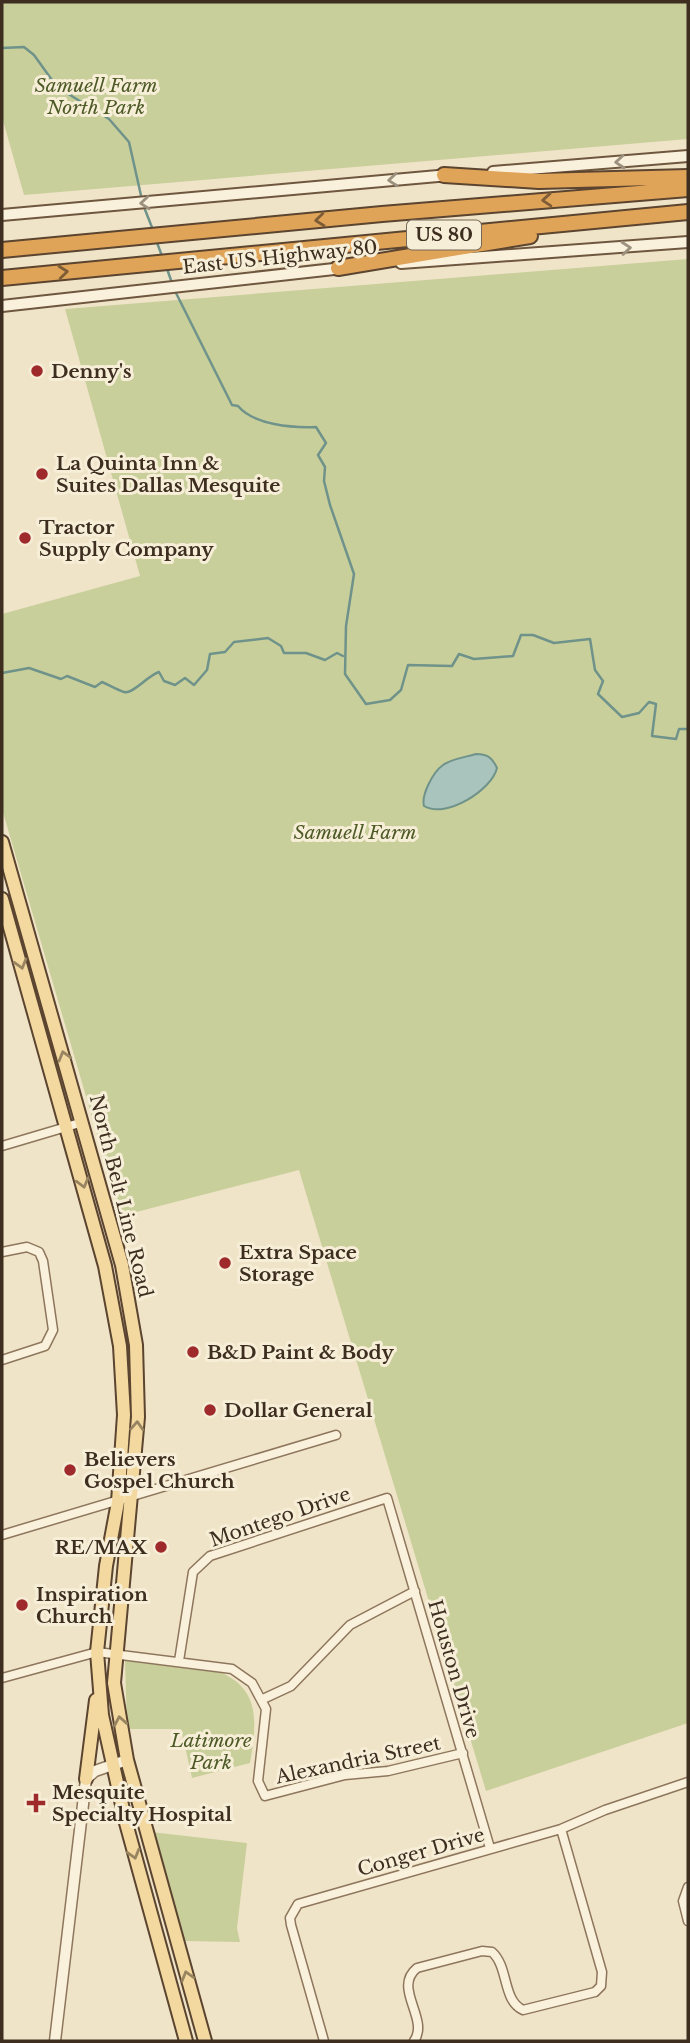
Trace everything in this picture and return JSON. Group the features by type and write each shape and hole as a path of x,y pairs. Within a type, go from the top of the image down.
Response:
{"highway":[{"path":"443,175 539,181 688,177"},
{"name":"US 80","path":"2,250 410,211 688,190"},
{"name":"US 80","path":"2,278 688,212"},
{"path":"338,268 526,236 688,218"}],"main road":[{"path":"2,215 688,156"},
{"name":"East US Highway 80","path":"2,306 338,268 688,242"},
{"name":"North Belt Line Road","path":"2,842 122,1265 136,1345 138,1417 133,1494 114,1683 127,1760 205,2041"},
{"name":"North Belt Line Road","path":"2,899 106,1266 120,1346 124,1415 118,1502 106,1566 97,1652 99,1675"},
{"path":"99,1675 111,1764 186,2041"},
{"path":"86,1779 99,1675"}],"street":[{"path":"2,1146 83,1122"},
{"path":"2,1252 27,1247 39,1252 43,1261 53,1330 45,1346 2,1360"},
{"path":"2,1535 336,1434"},
{"name":"Houston Drive","path":"387,1498 490,1849"},
{"name":"Montego Drive","path":"179,1661 193,1572 210,1556 387,1498"},
{"path":"2,1678 97,1652 115,1653 232,1669 252,1683 263,1699 291,1686 349,1625 415,1591"},
{"name":"Alexandria Street","path":"263,1699 267,1714 258,1780 261,1793 269,1796 345,1775 388,1772 463,1753"},
{"path":"55,2041 86,1779 111,1764 127,1760"},
{"name":"Conger Drive","path":"324,2041 291,1925 290,1918 298,1904 561,1829 605,1810 688,1782"},
{"path":"414,2041 419,2029 407,1985 410,1974 417,1968 482,1951 492,1952 498,1960 513,2003 523,2010 595,1992 601,1986 602,1972 561,1829"},
{"path":"688,1887 682,1900 688,1920"}],"green space":[{"name":"Samuell Farm North Park","path":"2,2 688,2 688,139 24,195 2,117"},
{"name":"Samuell Farm","path":"688,259 688,1723 486,1791 299,1170 121,1216 2,809 2,614 140,576 65,309"},
{"name":"Latimore Park","path":"125,1661 222,1673 235,1681 244,1689 253,1711 254,1736 250,1763 192,1778 181,1729 127,1729"},
{"path":"151,1832 247,1843 237,1928 240,1942 182,1941"}],"water":[{"path":"476,754 489,757 497,768 487,785 467,800 444,809 424,806 426,790 439,768 450,761"}],"waterway":[{"path":"2,48 24,47 34,55 57,87 109,119 129,142 142,200"},
{"path":"144,207 153,230"},
{"path":"156,240 162,256"},
{"path":"166,266 172,283"},
{"path":"174,289 232,405 264,421 285,426 316,427 326,443 318,455 325,467 324,481 330,505 354,574 346,626 345,674 366,704 390,700 401,690 408,665 452,666 459,654 474,659 513,656 521,635 533,635 554,643 590,639 595,670 603,681 598,694 622,717 639,713 649,702 656,704 652,736 676,739 679,729 688,729"},
{"path":"2,673 29,668 61,679 67,676 95,687 102,682 127,692 159,672 164,681 175,685 185,678 194,685 207,670 210,654 225,652 234,642 268,638 281,646 284,653 306,653 325,660 337,653 343,656"}],"place":[{"name":"Denny's","path":"37,371"},
{"name":"La Quinta Inn & Suites Dallas Mesquite","path":"42,474"},
{"name":"Tractor Supply Company","path":"25,538"},
{"name":"Extra Space Storage","path":"225,1263"},
{"name":"B&D Paint & Body","path":"193,1352"},
{"name":"Dollar General","path":"210,1410"},
{"name":"Believers Gospel Church","path":"70,1470"},
{"name":"RE/MAX","path":"161,1547"},
{"name":"Inspiration Church","path":"22,1605"},
{"name":"Mesquite Specialty Hospital","path":"36,1803"}]}
